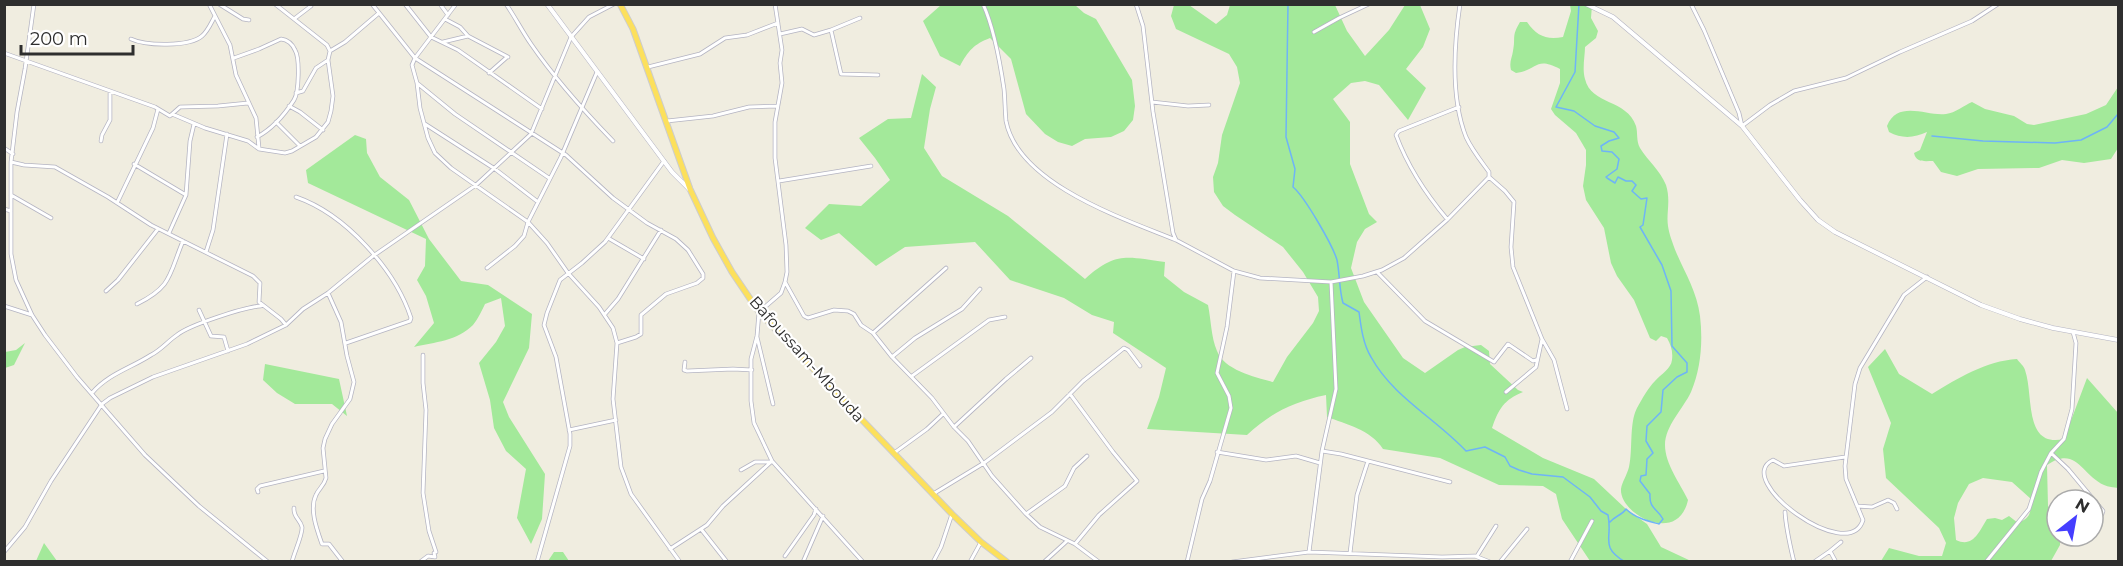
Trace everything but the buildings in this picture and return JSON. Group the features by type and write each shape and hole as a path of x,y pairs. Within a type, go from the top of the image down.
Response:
{"highway":[{"name":"Bafoussam-Mbouda","path":"623,4 668,122 690,189 722,255 759,312 952,514 981,542 1008,561"}],"street":[{"path":"209,4 227,38 234,58 236,75 256,118 259,149"},
{"path":"219,4 243,19 249,20"},
{"path":"4,53 158,109 170,116 172,114 194,124 248,141 259,149 285,153 301,147 323,130 332,111 333,96 328,60 330,51 327,45 275,4"},
{"path":"372,4 415,58 562,153 629,210 685,246 703,274 703,278 697,283 666,294 641,315 641,334 617,343"},
{"path":"405,4 431,37 458,50 542,109"},
{"path":"440,4 448,15"},
{"path":"456,4 412,65 428,138 435,153 451,168 528,222 547,243 568,273 605,314 613,328 617,343 613,384 621,467 630,494 680,561"},
{"path":"506,4 556,76 583,107 587,115 613,141"},
{"path":"547,4 678,180 690,189"},
{"path":"4,552 25,527 55,474 102,404 153,377 228,351 286,325 303,309 328,293 373,256 476,185 531,134 571,37 589,17 614,4"},
{"path":"774,4 782,50 780,63 782,83 774,137 786,245 785,282 778,297 759,312 757,336 751,351 751,400 754,423 772,462 863,561"},
{"path":"984,4 1004,89 1007,122 1016,145 1028,160 1045,176 1072,194 1119,217 1176,240 1234,271 1260,278 1331,282 1377,272 1404,258 1447,220 1489,177"},
{"path":"1136,4 1143,26 1152,102 1176,240"},
{"path":"1314,32 1369,4"},
{"path":"1460,4 1455,71 1467,138 1489,172 1489,177 1514,202 1511,256 1542,339 1554,360 1567,409"},
{"path":"1586,4 1613,17 1742,126 1818,220 1835,232 1981,305 2020,319 2118,340"},
{"path":"1691,4 1735,104 1742,126"},
{"path":"1742,126 1794,91 1846,78 1972,21 1998,4"},
{"path":"34,5 17,112 12,162 10,211 13,267 16,280 32,315 77,377 145,455 199,506 268,561"},
{"path":"294,19 311,6"},
{"path":"330,51 345,42 379,14"},
{"path":"131,39 161,45 194,40 203,34 215,16"},
{"path":"780,34 802,29 814,35 860,18"},
{"path":"445,20 460,27 468,36 507,57 489,73"},
{"path":"648,67 700,54 725,38 747,35 778,23"},
{"path":"831,30 841,74 878,75"},
{"path":"441,42 468,36"},
{"path":"234,58 281,39 288,40 296,50 298,61 295,98 276,122 257,137"},
{"path":"296,93 303,91 316,68 328,60"},
{"path":"488,268 521,240 597,72"},
{"path":"417,83 454,114 549,178"},
{"path":"101,141 110,120 110,91"},
{"path":"1152,102 1188,106 1209,105"},
{"path":"170,116 180,107 249,103"},
{"path":"289,106 323,130"},
{"path":"668,122 713,116 749,106 777,106"},
{"path":"1447,220 1413,173 1396,135 1399,131 1460,107"},
{"path":"117,203 153,128 158,109"},
{"path":"276,122 301,147"},
{"path":"169,233 186,195 190,141 194,124"},
{"path":"425,124 495,169 538,202"},
{"path":"206,252 213,230 227,134"},
{"path":"4,148 13,154"},
{"path":"537,561 569,453 569,430 556,357 544,325 557,284 591,256 608,238 664,161"},
{"path":"12,162 55,167 158,229 258,280 260,283 257,298 262,306 278,316 286,325"},
{"path":"134,164 186,195"},
{"path":"778,181 871,166"},
{"path":"11,195 51,218"},
{"path":"296,197 332,214 357,237 395,284 411,318 407,322 345,344"},
{"path":"4,209 10,211"},
{"path":"106,291 114,285 158,229"},
{"path":"605,314 618,299 661,230"},
{"path":"608,238 644,259"},
{"path":"137,304 155,295 166,283 183,241"},
{"path":"873,333 946,268"},
{"path":"1187,561 1200,508 1210,482 1231,408 1229,396 1217,373 1227,327 1234,271"},
{"path":"1377,272 1425,321 1494,362 1508,344 1533,361 1536,360"},
{"path":"1849,538 1862,525 1863,520 1846,479 1845,457 1855,384 1860,368 1904,295 1927,277"},
{"path":"785,282 804,316 808,318 834,310 854,314 861,325 873,333 968,441 992,476 1026,514 1040,526 1075,544 1098,561"},
{"path":"1309,552 1320,463 1336,389 1331,282"},
{"path":"892,357 915,338 962,309 980,289"},
{"path":"328,293 341,322 354,375 354,387 344,408 328,431 323,448 325,483 315,496 316,529 322,544 329,544 343,561"},
{"path":"4,306 32,315"},
{"path":"92,393 116,373 152,355 177,334 248,306 262,306"},
{"path":"200,310 212,336 224,337 228,351"},
{"path":"912,376 989,320 1005,317"},
{"path":"1986,561 2029,509 2051,453 2064,439 2072,409 2076,343 2073,332"},
{"path":"757,336 773,404"},
{"path":"1506,392 1536,367 1542,339"},
{"path":"933,494 984,463 1052,412 1083,381 1124,348 1140,366"},
{"path":"423,355 426,410 423,493 429,531 436,552 434,553 435,559"},
{"path":"954,427 1030,358"},
{"path":"685,362 684,370 687,371 752,370"},
{"path":"1070,394 1137,481 1099,515 1075,544"},
{"path":"894,453 943,414"},
{"path":"569,430 616,420"},
{"path":"1217,452 1266,460 1296,456 1320,463"},
{"path":"1322,452 1341,454 1450,482"},
{"path":"2051,453 2084,488"},
{"path":"1026,514 1065,486 1074,468 1087,456"},
{"path":"1796,520 1777,504 1766,486 1764,478 1768,462 1773,460 1784,466 1845,457"},
{"path":"1350,553 1357,495 1368,461"},
{"path":"741,470 755,462 772,462"},
{"path":"670,549 702,529 723,506 772,462"},
{"path":"258,492 257,489 260,486 324,471"},
{"path":"1857,506 1872,507 1888,500 1894,502 1897,509"},
{"path":"292,561 302,530 294,508"},
{"path":"784,556 816,509"},
{"path":"1785,512 1786,529 1794,561"},
{"path":"933,561 941,547 952,514"},
{"path":"803,561 823,516"},
{"path":"1570,561 1592,521"},
{"path":"1477,556 1496,526"},
{"path":"702,529 728,561"},
{"path":"1500,561 1527,530"},
{"path":"1044,561 1067,541"},
{"path":"1814,561 1842,541 1838,541"},
{"path":"970,561 981,542"},
{"path":"1830,551 1836,561"},
{"path":"1232,561 1309,552 1477,556 1490,561"},
{"path":"420,561 428,556 435,559"},
{"path":"1443,561 1445,556"}],"green space":[{"path":"941,5 1075,5 1096,19 1132,80 1135,106 1133,120 1124,131 1111,137 1085,139 1072,146 1058,142 1045,134 1026,114 1011,59 990,38 972,49 960,66 940,56 923,21"},
{"path":"1174,5 1189,5 1216,24 1227,15 1230,5 1335,5 1347,31 1365,56 1389,30 1405,5 1420,5 1430,29 1423,47 1406,69 1426,88 1408,120 1379,85 1365,81 1351,83 1333,99 1350,122 1350,164 1369,214 1377,222 1365,229 1357,242 1351,268 1364,302 1403,358 1425,373 1465,347 1481,345 1489,351 1490,364 1523,392 1511,398 1503,406 1492,428 1543,458 1594,479 1626,509 1647,524 1661,547 1691,561 1590,561 1562,519 1556,494 1543,486 1499,485 1440,458 1383,449 1365,432 1327,417 1326,395 1284,409 1265,420 1247,435 1147,429 1159,397 1166,368 1113,333 1114,322 1092,315 1064,298 1010,280 975,242 905,247 876,266 839,233 821,240 805,228 829,204 861,206 890,180 859,138 888,119 911,118 922,74 936,87 924,148 942,176 1008,216 1085,279 1105,264 1122,258 1165,262 1164,276 1184,292 1208,305 1213,340 1221,358 1241,372 1273,382 1287,357 1313,323 1319,311 1318,297 1303,272 1283,247 1223,206 1214,192 1213,177 1218,163 1222,135 1240,83 1237,67 1229,54 1176,29 1171,16"},
{"path":"1570,5 1592,5 1591,18 1598,31 1596,38 1585,47 1585,79 1594,94 1617,106 1631,117 1636,126 1640,148 1666,185 1669,232 1698,307 1701,345 1697,374 1688,398 1668,431 1665,445 1670,466 1688,500 1682,514 1673,521 1662,523 1639,516 1623,499 1621,489 1629,467 1632,429 1637,408 1650,387 1670,366 1671,346 1667,338 1661,336 1656,341 1650,338 1634,300 1611,263 1604,228 1586,200 1583,186 1586,150 1576,133 1551,109 1560,83 1560,69 1552,65 1541,64 1516,73 1510,67 1515,34 1520,22 1527,22 1534,31 1542,36 1563,37 1571,11"},
{"path":"2118,87 2118,148 2111,159 2084,163 2062,160 2039,168 1978,169 1957,176 1941,172 1933,161 1921,161 1915,156 1914,153 1920,150 1927,132 1917,136 1903,137 1889,132 1887,126 1898,113 1914,111 1946,114 1972,102 1985,109 2014,116 2027,124 2034,125 2086,114 2106,105"},
{"path":"355,135 366,139 367,153 380,177 409,200 429,239 461,281 488,285 532,314 529,348 503,402 509,417 545,474 542,519 531,544 517,518 526,469 506,451 494,428 490,400 479,363 496,342 505,326 501,298 485,304 473,325 460,334 414,347 434,323 426,296 417,280 425,266 426,239 308,183 306,170"},
{"path":"25,343 14,365 5,368 5,352 16,350"},
{"path":"1885,349 1899,374 1932,394 1962,376 1983,367 2017,359 2025,370 2032,417 2036,428 2042,436 2051,440 2064,439 2087,378 2118,413 2118,488 2104,485 2072,460 2065,458 2047,465 2045,548 2058,548 2051,561 1881,561 1889,548 1919,556 1942,556 1946,543 1939,528 1886,478 1883,449 1891,423 1868,367","holes":["1983,478 2012,482 2031,499 2028,517 2022,521 2018,523 2009,516 2002,520 1987,519 1971,540 1967,542 1956,540 1954,518 1958,503 1969,484"]},
{"path":"265,364 339,379 347,416 332,404 295,404 277,393 263,380"},
{"path":"44,543 57,561 36,561"},
{"path":"554,552 563,552 569,561 548,561"}],"waterway":[{"path":"1288,4 1286,137 1295,169 1293,187 1311,211 1334,253 1343,303 1359,312 1364,341 1371,357 1380,371 1403,396 1466,451 1485,447 1505,457 1510,466 1519,470 1532,474 1563,477 1590,497 1601,511 1608,515 1610,546 1612,551 1625,562"},
{"path":"1579,4 1575,72 1556,107 1574,111 1595,126 1614,132 1619,138 1601,146 1602,151 1612,152 1619,159 1617,169 1606,177"},
{"path":"1932,136 1983,141 2055,143 2081,140 2107,127 2118,114"},
{"path":"1607,178 1615,183 1618,177 1632,181 1636,185 1632,191 1641,199 1647,198 1643,225 1640,227 1662,265 1671,291 1672,346 1687,363 1687,372 1677,377 1663,390 1661,412 1647,426 1646,441 1653,453 1647,459 1646,475 1641,476 1640,481 1650,494 1652,506 1663,519 1659,524 1655,523 1637,517 1626,509 1610,522"}]}
